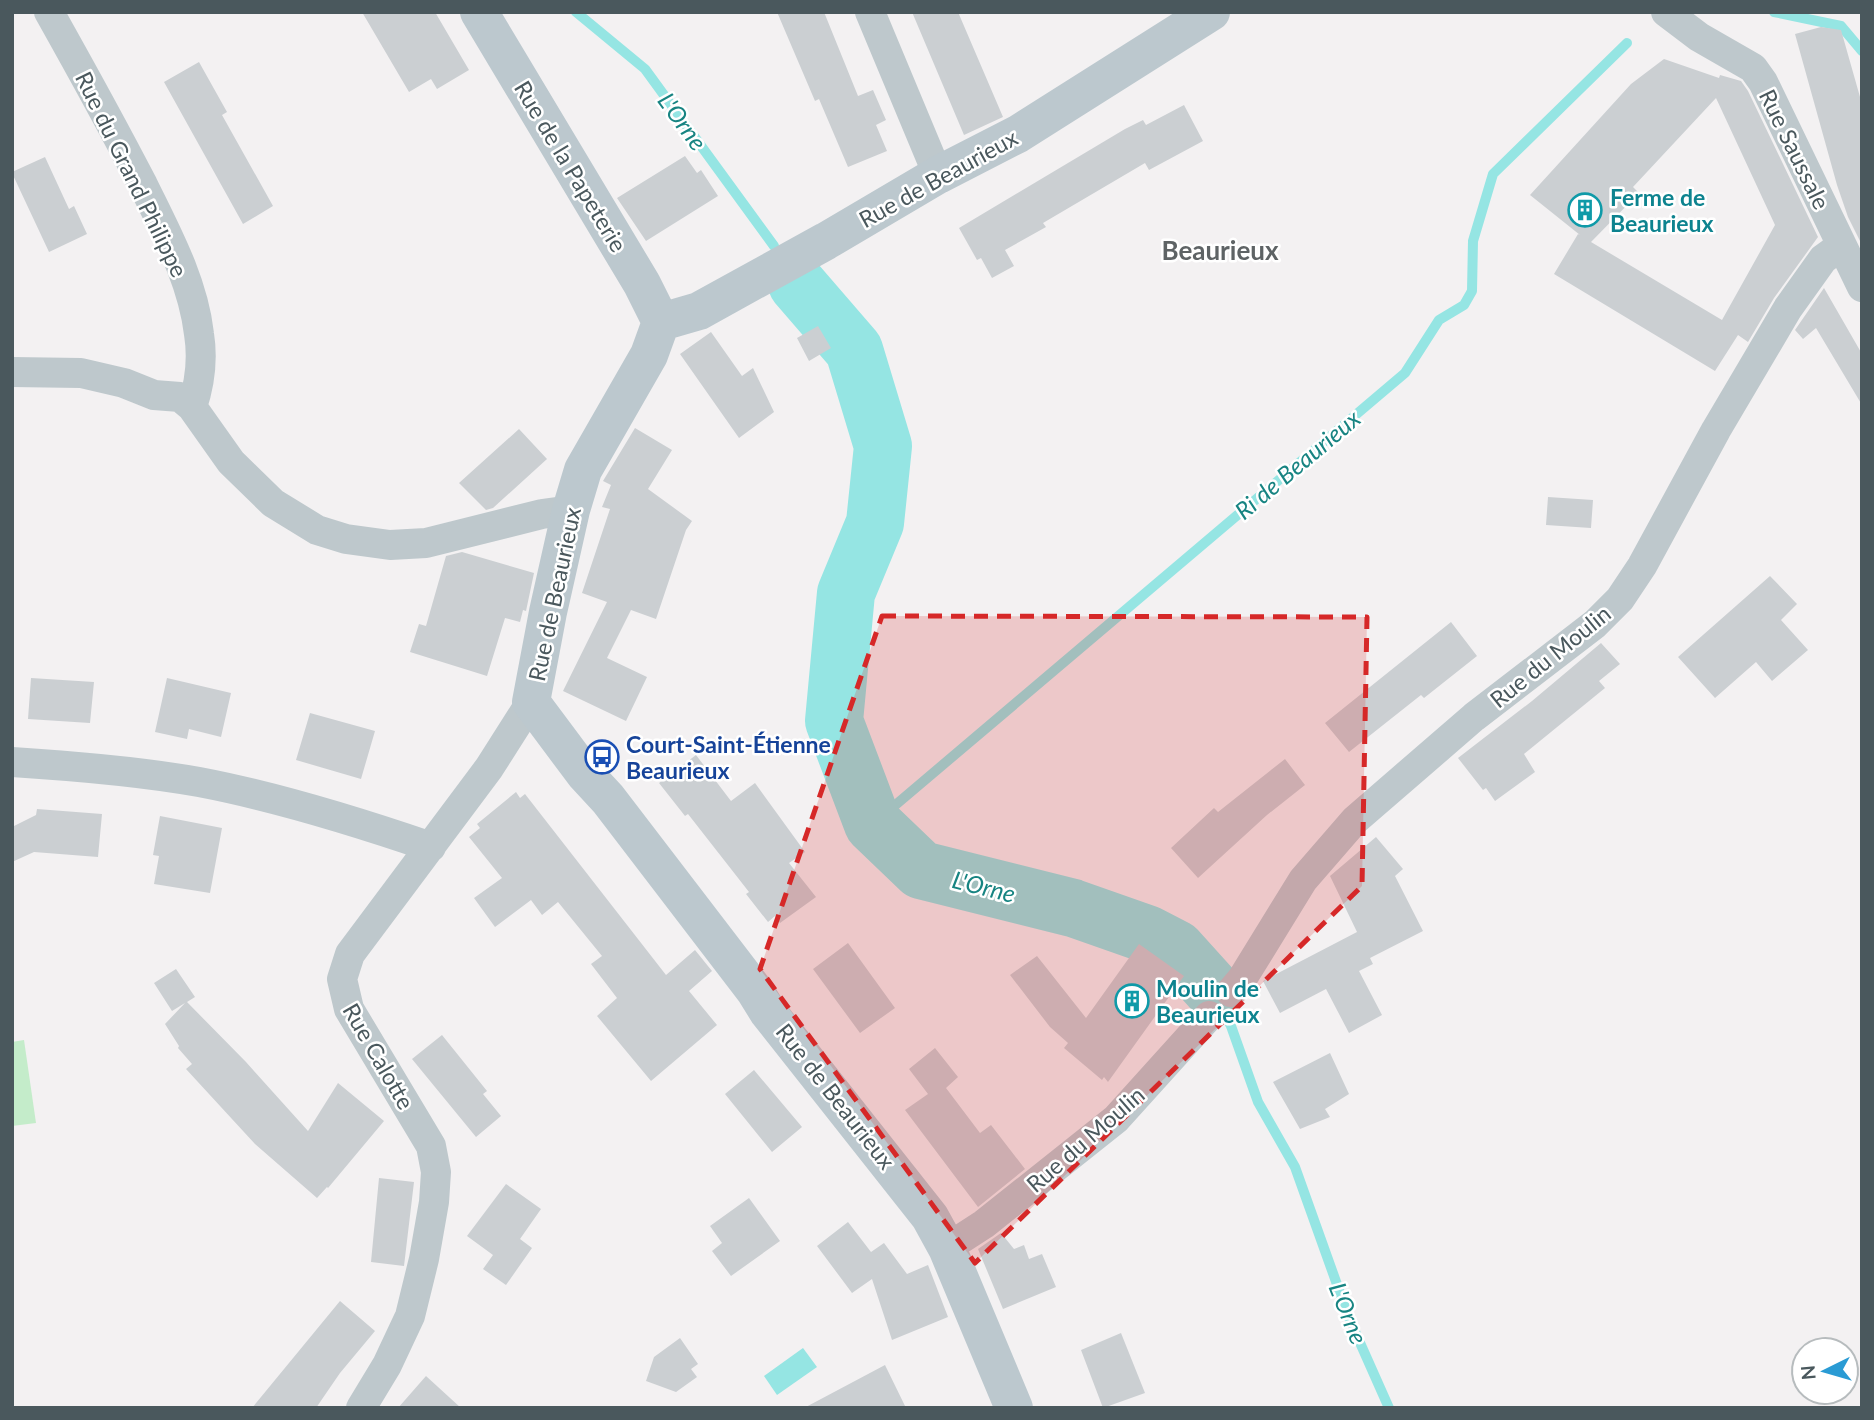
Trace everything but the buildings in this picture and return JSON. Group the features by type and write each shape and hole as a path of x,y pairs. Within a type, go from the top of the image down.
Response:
{"street":[{"name":"Rue du Grand Philippe","path":"49,12 105,111 164,228 184,276 195,309 201,352 201,372 192,407"},
{"name":"Rue de la Papeterie","path":"479,12 642,284 661,322"},
{"path":"870,12 938,175"},
{"name":"Rue de Beaurieux","path":"1014,1408 947,1248 930,1217 768,1012 755,991 531,702 548,612 583,470 649,355 661,322 699,311 938,175 1018,134 1212,12"},
{"name":"Rue Saussale","path":"1666,12 1699,37 1753,68 1763,82 1862,287"},
{"name":"Rue du Moulin","path":"1231,992 1242,979 1303,880 1347,827 1474,717 1595,624 1620,598 1648,555 1716,430 1788,308 1823,259 1841,246"},
{"path":"12,372 81,373 124,383 154,395 180,397 192,407 231,463 273,503 317,530 346,539 390,545 426,543 542,514 571,510"},
{"name":"Rue Calotte","path":"361,1408 387,1365 410,1316 424,1259 436,1172 431,1146 349,1009 342,979 350,954 489,768 531,702"},
{"path":"12,762 85,767 200,782 296,804 371,826 431,848"},
{"name":"Rue du Moulin","path":"947,1248 984,1224 1116,1119 1209,1016"}],"highlighted area":[{"path":"882,616 1367,617 1362,886 975,1263 760,969"}],"green space":[{"path":"24,1040 36,1123 12,1126 12,1042"}],"water":[{"path":"803,1348 817,1367 777,1395 764,1376"}],"waterway":[{"name":"L'Orne","path":"576,12 645,69 774,246"},
{"name":"Ri de Beaurieux","path":"1774,12 1841,26 1862,51"},
{"name":"Ri de Beaurieux","path":"873,824 1405,373 1439,320 1464,305 1472,291 1473,241 1493,174 1627,43"},
{"name":"L'Orne","path":"797,284 854,350 883,446 875,523 846,593 834,721 873,824 921,870 1073,908 1147,934 1176,949 1213,990"},
{"name":"L'Orne","path":"1213,990 1231,1026 1258,1102 1295,1167 1349,1318 1389,1408"}],"place":[{"name":"Ferme de Beaurieux","path":"1585,210"},
{"name":"Court-Saint-Étienne Beaurieux","path":"602,757"},
{"name":"Moulin de Beaurieux","path":"1132,1001"}],"district":[{"name":"Beaurieux","path":"1220,250"}]}
